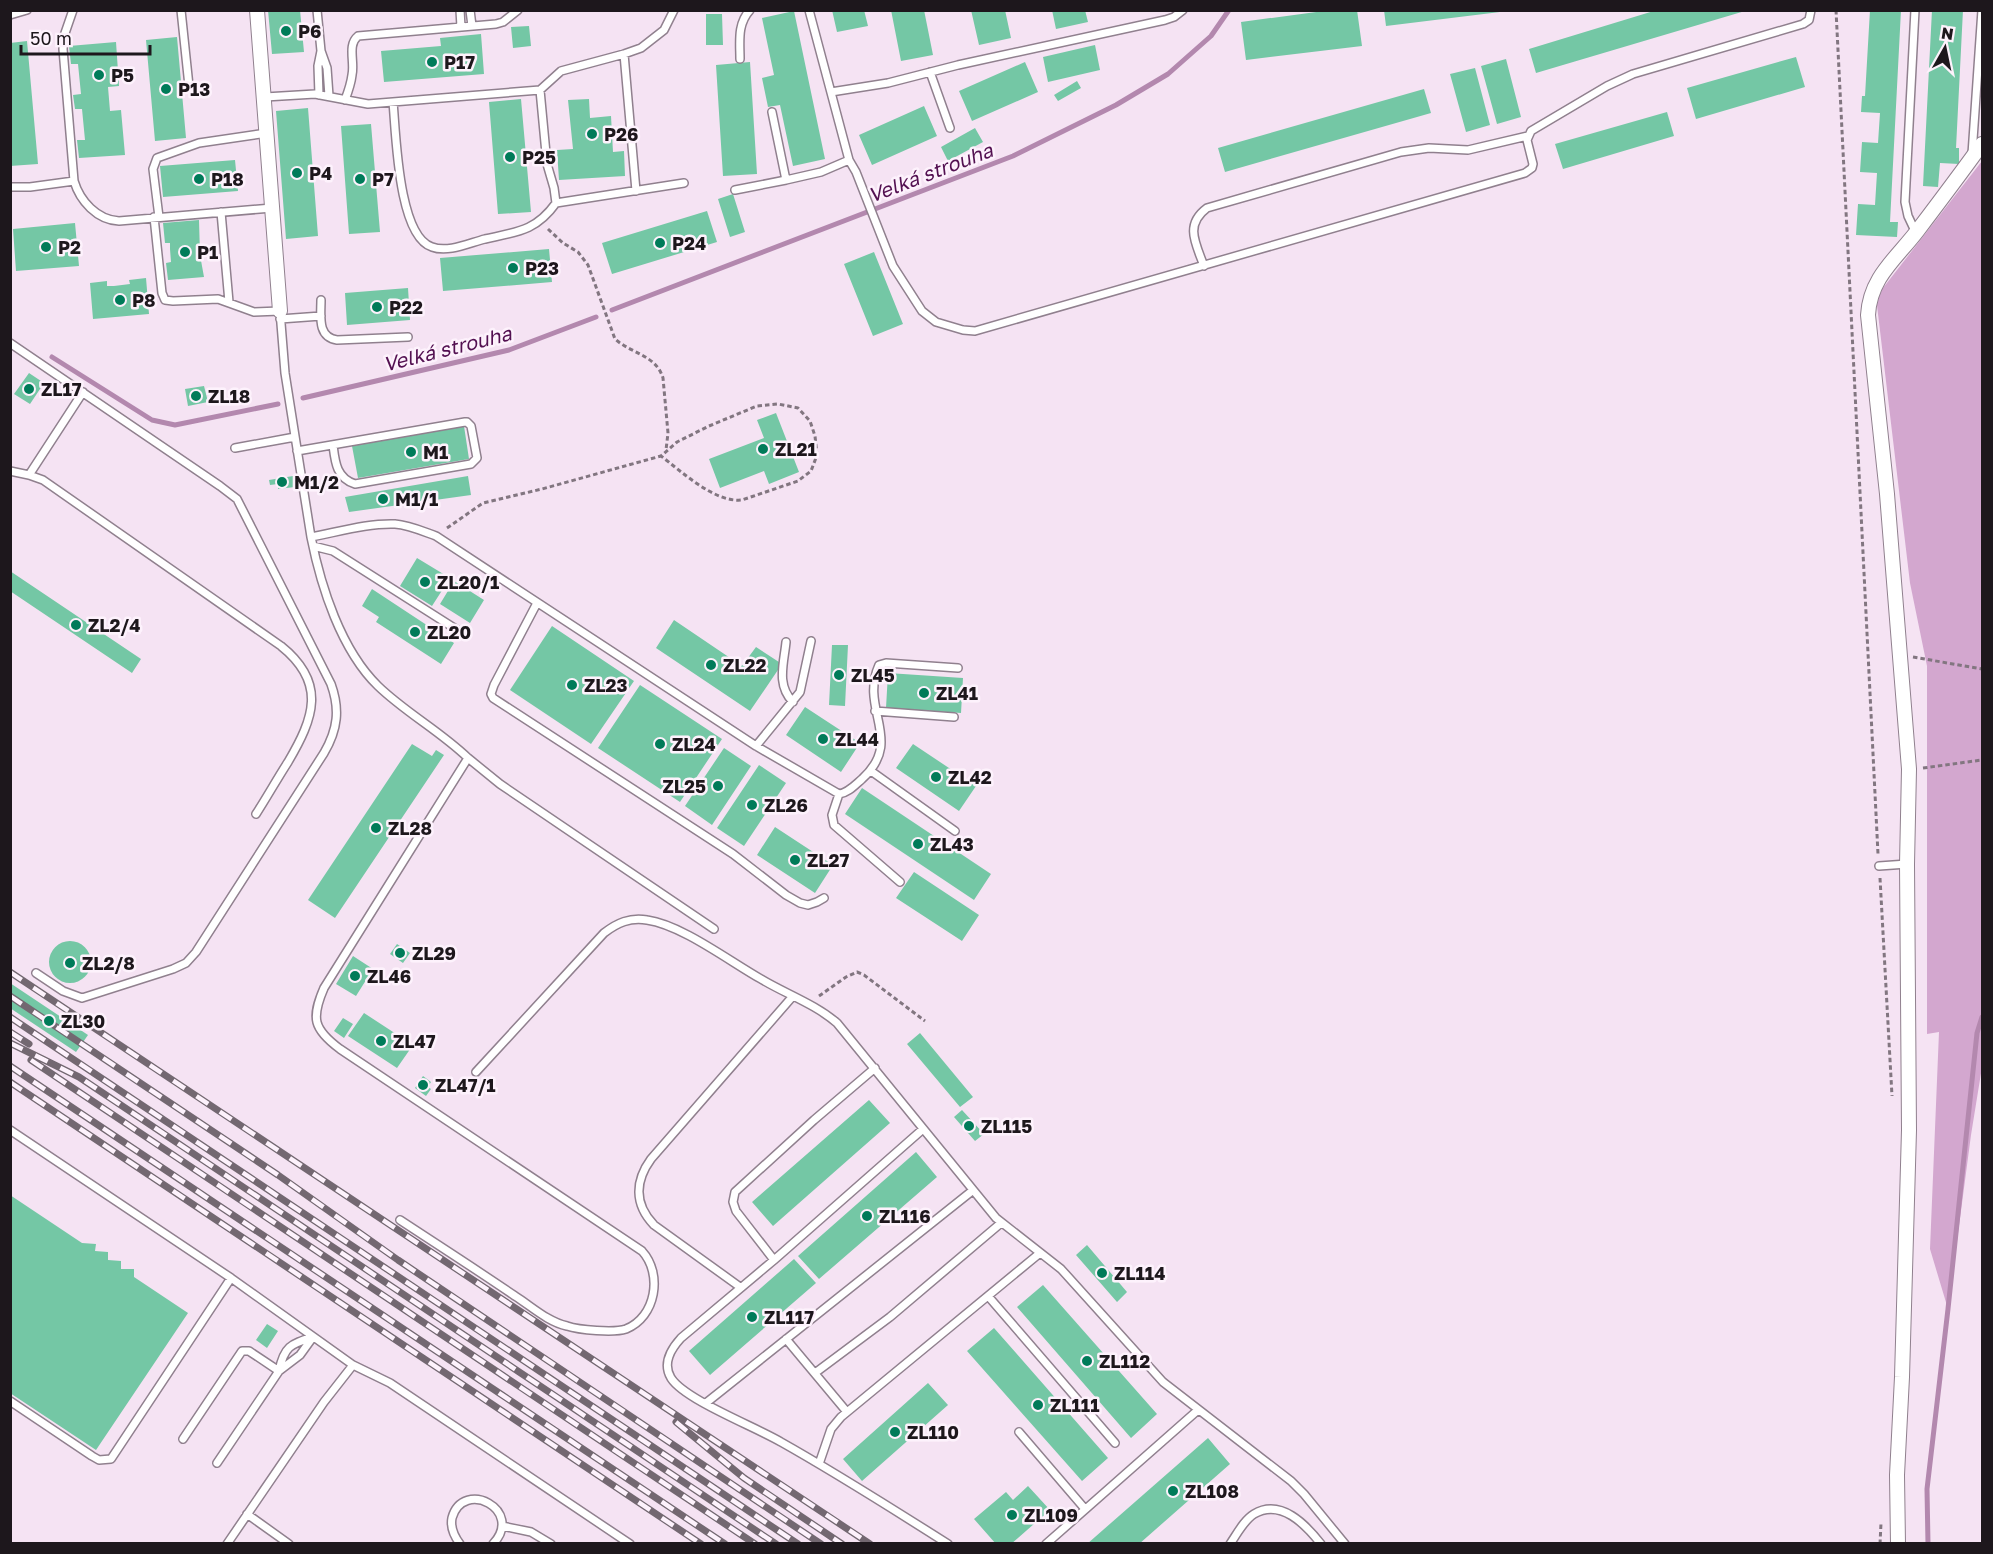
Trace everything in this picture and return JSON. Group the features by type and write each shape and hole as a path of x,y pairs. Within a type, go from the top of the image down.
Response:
{"street":[{"path":"257,10 280,315"},
{"path":"1898,1544 1897,1475 1909,1130 1907,864 1909,769 1887,494 1868,315 1872,292 1879,277 1916,233 1983,144"}],"lane":[{"path":"10,15 27,10"},
{"path":"73,10 64,36 63,49 74,180 81,197 104,219 119,221 272,208"},
{"path":"182,10 189,86"},
{"path":"317,10 321,51 327,68 329,96"},
{"path":"460,10 461,27"},
{"path":"470,10 472,26"},
{"path":"345,100 353,73 352,45 355,38 363,35 503,22 518,10"},
{"path":"265,98 319,95 368,104 540,90 561,71 641,48 668,24 674,10"},
{"path":"740,59 741,27 744,17 750,10"},
{"path":"809,10 849,160 902,281 926,315 936,322 971,331 1022,319 1525,173 1532,168 1533,164 1528,136 1531,131 1618,80 1646,69 1803,24 1809,20 1811,10"},
{"path":"831,92 888,83 1165,20 1183,10"},
{"path":"1915,10 1905,202 1908,216 1916,233"},
{"path":"1971,159 1982,10"},
{"path":"319,95 318,66 321,51"},
{"path":"624,54 636,190"},
{"path":"930,72 950,128"},
{"path":"540,90 546,158 556,203"},
{"path":"393,102 402,200 421,241 434,248 450,248 525,230 540,222 556,203 684,183"},
{"path":"772,112 786,180"},
{"path":"267,133 199,143 157,158 153,169 162,293 165,300 212,298 254,312 321,316"},
{"path":"1204,266 1194,238 1194,226 1198,216 1207,208 1401,152 1429,148 1468,150 1528,136"},
{"path":"735,190 820,172 849,160"},
{"path":"10,187 30,187 74,180"},
{"path":"221,212 229,302"},
{"path":"321,300 324,334 334,340 408,337"},
{"path":"280,315 285,373 312,546 332,610 356,658 367,674 390,696 444,736 500,784 714,929"},
{"path":"10,343 237,499 331,684 338,711 334,732 324,753 196,952 186,963 82,998 63,991 36,973"},
{"path":"29,475 83,392"},
{"path":"297,451 333,444 467,422 471,426 477,458 471,464 355,484 348,482 338,471 333,444"},
{"path":"235,448 295,437"},
{"path":"10,471 43,480 281,646 296,660 303,670 312,695 310,718 302,738 256,814"},
{"path":"311,537 395,524 409,526 436,536 756,746 839,794 848,791 871,771 880,756 882,747 874,697 876,671 881,664 958,668"},
{"path":"312,546 333,551 462,633"},
{"path":"537,603 494,685 491,694 493,698 732,854 794,900 808,905 824,898"},
{"path":"756,746 793,702 803,686 811,641"},
{"path":"786,642 782,686 793,702"},
{"path":"875,711 954,717"},
{"path":"400,1220 563,1326 615,1331 626,1329 643,1315 652,1296 655,1285 653,1268 650,1259 642,1251 340,1049 324,1035 316,1020 315,1011 327,982 468,758"},
{"path":"871,771 955,831"},
{"path":"839,794 832,815 834,825 900,882"},
{"path":"1879,866 1907,864"},
{"path":"476,1072 595,941 614,926 624,921 645,920 675,928 819,1010 837,1023 972,1191 1001,1223 1066,1274 1163,1382 1291,1481 1345,1544"},
{"path":"740,1287 654,1225 641,1207 639,1182 651,1159 793,996"},
{"path":"774,1260 736,1211 733,1202 735,1192 874,1068"},
{"path":"922,1129 774,1260 681,1338 668,1357 668,1369 671,1378 681,1389 778,1440 948,1544"},
{"path":"10,1130 231,1278 352,1365 390,1383 630,1544"},
{"path":"706,1403 972,1191"},
{"path":"814,1373 874,1329 1001,1223"},
{"path":"819,1464 831,1429 847,1412 1040,1253"},
{"path":"10,1401 92,1456 99,1460 111,1459 231,1278"},
{"path":"987,1296 1116,1443"},
{"path":"218,1463 279,1371 300,1355 313,1337"},
{"path":"279,1371 288,1348 296,1342 313,1337"},
{"path":"786,1339 847,1412"},
{"path":"183,1439 242,1351 249,1351 279,1371"},
{"path":"227,1544 352,1365"},
{"path":"1046,1544 1198,1410"},
{"path":"1019,1432 1085,1509"},
{"path":"460,1544 453,1532 452,1521 459,1506 479,1499 494,1506 500,1515 502,1526 500,1535 493,1544"},
{"path":"1230,1544 1254,1514 1271,1510 1288,1514 1301,1521 1321,1544"},
{"path":"247,1514 289,1544"},
{"path":"502,1526 531,1532 551,1544"}],"path":[{"path":"1836,10 1892,1098"},
{"path":"540,222 563,243 578,252 588,265 615,339 652,361 661,370 668,433 666,451"},
{"path":"436,536 483,502 542,489 661,456 677,442 757,406 790,405 804,412 810,421 817,446 815,464 806,477 734,501 715,495 661,456"},
{"path":"1900,655 1983,669"},
{"path":"1909,769 1983,760"},
{"path":"807,1004 856,972 864,975 924,1021"},
{"path":"1880,1544 1881,1520"}],"shaded area":[{"path":"1982,161 1982,1067 1948,1309 1930,1249 1939,1032 1927,1034 1927,666 1910,583 1876,297"}],"building":[{"name":"P6","path":"268,10 300,10 304,52 272,54"},
{"path":"832,10 864,10 868,26 837,32"},
{"path":"891,10 924,10 933,55 901,61"},
{"path":"971,10 1005,10 1011,38 979,45"},
{"path":"1052,10 1085,10 1088,22 1056,29"},
{"path":"1331,10 1357,10 1362,46 1246,60 1241,22"},
{"path":"1384,10 1500,10 1500,12 1386,26"},
{"path":"1657,10 1745,11 1536,73 1529,49"},
{"path":"1870,10 1901,10 1890,222 1898,222 1897,237 1856,235 1858,204 1875,205 1877,173 1860,172 1862,142 1878,143 1880,113 1861,112 1862,96 1865,96"},
{"path":"1932,10 1963,10 1956,148 1959,148 1959,164 1940,163 1938,187 1923,186"},
{"path":"794,11 825,159 793,166 780,105 768,107 762,78 774,75 762,18"},
{"path":"706,14 722,14 723,45 706,45"},
{"path":"529,26 531,46 513,48 511,27"},
{"name":"P17","path":"481,34 484,74 384,82 381,51 441,46 440,38"},
{"name":"P13","path":"177,37 186,138 155,141 146,40"},
{"path":"27,41 38,164 10,166 10,43"},
{"path":"116,42 119,86 108,87 110,111 121,110 125,155 79,158 77,140 85,140 82,109 75,109 73,95 81,94 78,64 71,64 69,46"},
{"path":"1095,45 1100,70 1048,82 1043,57"},
{"path":"1796,57 1805,87 1696,119 1687,88"},
{"path":"1506,59 1521,117 1497,124 1481,66"},
{"path":"750,62 757,174 723,176 716,65"},
{"path":"1025,62 1038,92 972,121 959,91"},
{"path":"1475,68 1490,125 1466,132 1450,74"},
{"path":"1077,81 1081,88 1058,101 1054,95"},
{"path":"1424,89 1431,113 1225,172 1218,148"},
{"name":"P25","path":"521,99 531,212 498,214 489,102"},
{"name":"P26","path":"589,99 590,118 611,116 613,152 624,151 625,176 559,180 557,150 573,149 568,100"},
{"path":"924,106 937,136 872,165 859,135"},
{"name":"P4","path":"308,108 318,236 286,239 276,111"},
{"path":"1667,112 1674,136 1563,169 1555,144"},
{"name":"P7","path":"371,124 380,232 349,234 341,126"},
{"path":"975,128 983,142 948,161 941,147"},
{"name":"P18","path":"235,160 238,191 163,197 160,166"},
{"path":"733,194 745,232 730,237 718,199"},
{"name":"P24","path":"707,211 717,242 612,274 602,243"},
{"name":"P1","path":"199,220 200,255 204,277 168,280 166,263 171,262 170,243 165,243 163,223"},
{"name":"P2","path":"75,223 79,266 16,271 13,229"},
{"name":"P23","path":"549,249 552,282 443,291 440,258"},
{"path":"874,252 903,324 873,336 844,264"},
{"name":"P8","path":"146,278 149,314 93,319 90,283 107,281 107,286 114,286 130,284 129,280"},
{"name":"P22","path":"408,288 410,320 347,325 345,293"},
{"name":"ZL17","path":"29,373 44,383 30,404 14,394"},
{"name":"ZL18","path":"204,386 208,402 188,406 185,389"},
{"name":"ZL21","path":"776,413 799,472 769,484 764,471 720,488 709,459 764,438 757,420"},
{"name":"M1","path":"464,426 469,459 358,478 352,446"},
{"name":"M1/2","path":"293,476 295,487 278,489 278,484 270,485 269,480"},
{"path":"468,476 471,495 349,512 345,497"},
{"name":"ZL20/1","path":"417,558 450,578 432,606 400,586"},
{"name":"ZL2/4","path":"10,571 141,659 132,673 10,591"},
{"path":"454,581 484,600 470,623 440,604"},
{"name":"ZL20","path":"372,589 454,643 441,664 376,622 379,617 362,606"},
{"name":"ZL22","path":"674,620 742,666 756,647 782,664 750,711 656,648"},
{"path":"552,626 634,681 591,744 510,690"},
{"name":"ZL45","path":"832,645 848,645 845,706 829,705"},
{"name":"ZL41","path":"888,673 963,678 961,713 886,708"},
{"path":"640,685 722,739 680,802 598,748"},
{"name":"ZL44","path":"805,707 860,743 841,772 786,735"},
{"name":"ZL28","path":"412,744 432,756 436,750 444,755 335,918 308,900"},
{"name":"ZL42","path":"913,744 976,786 959,811 896,768"},
{"name":"ZL25","path":"724,748 751,766 712,825 685,806"},
{"name":"ZL26","path":"759,765 786,783 744,846 717,828"},
{"name":"ZL43","path":"862,788 991,874 974,900 845,814"},
{"name":"ZL27","path":"775,827 833,865 815,893 757,855"},
{"path":"914,872 979,915 962,941 896,898"},
{"name":"ZL2/8","path":"70,941 85,947 91,962 85,977 70,983 55,977 49,962 55,947"},
{"name":"ZL29","path":"397,944 410,953 403,963 390,954"},
{"name":"ZL46","path":"353,956 373,969 356,996 336,984"},
{"name":"ZL30","path":"10,983 88,1035 76,1052 10,1008"},
{"name":"ZL47","path":"364,1013 413,1045 397,1068 348,1036"},
{"path":"343,1018 353,1024 344,1038 334,1031"},
{"path":"920,1033 973,1097 960,1107 907,1044"},
{"name":"ZL47/1","path":"423,1076 431,1082 428,1087 431,1089 426,1096 415,1088"},
{"path":"869,1100 890,1123 773,1226 752,1202"},
{"name":"ZL115","path":"962,1110 984,1134 975,1141 954,1117"},
{"name":"ZL116","path":"916,1152 937,1177 819,1279 798,1256"},
{"path":"10,1195 82,1243 96,1244 95,1251 108,1252 108,1260 121,1261 121,1269 134,1269 134,1277 188,1313 96,1450 10,1393"},
{"name":"ZL114","path":"1087,1245 1127,1292 1117,1302 1076,1255"},
{"name":"ZL117","path":"794,1259 816,1283 710,1375 689,1351"},
{"name":"ZL112","path":"1043,1285 1157,1414 1131,1438 1017,1307"},
{"path":"267,1324 278,1331 267,1348 256,1340"},
{"name":"ZL111","path":"994,1328 1108,1458 1082,1481 967,1351"},
{"name":"ZL110","path":"928,1383 948,1405 862,1481 843,1459"},
{"name":"ZL108","path":"1208,1438 1230,1464 1139,1544 1087,1544"},
{"name":"ZL109","path":"1028,1486 1050,1510 1011,1544 996,1544 974,1519 1006,1492 1013,1500"}],"waterway":[{"name":"Velká strouha","path":"612,310 1013,156 1116,105 1168,74 1211,36 1229,10"},
{"name":"Velká strouha","path":"303,398 509,350 596,317"},
{"name":"Velká strouha","path":"52,357 152,420 175,425 278,404"},
{"path":"1928,1544 1927,1489 1977,1033 1982,1017"}],"railway":[{"path":"10,972 870,1544"},
{"path":"10,996 821,1544"},
{"path":"10,1017 798,1544"},
{"path":"10,1032 29,1044"},
{"path":"10,1043 79,1077 776,1544"},
{"path":"31,1060 755,1544"},
{"path":"10,1066 725,1544"},
{"path":"10,1082 701,1544"},
{"path":"676,1422 744,1478 842,1544"}],"place":[{"name":"P6","path":"286,31"},
{"name":"P17","path":"432,62"},
{"name":"P5","path":"99,75"},
{"name":"P13","path":"166,89"},
{"name":"P26","path":"592,134"},
{"name":"P25","path":"510,157"},
{"name":"P4","path":"297,173"},
{"name":"P18","path":"199,179"},
{"name":"P7","path":"360,179"},
{"name":"P24","path":"660,243"},
{"name":"P2","path":"46,247"},
{"name":"P1","path":"185,252"},
{"name":"P23","path":"513,268"},
{"name":"P8","path":"120,300"},
{"name":"P22","path":"377,307"},
{"name":"ZL17","path":"29,389"},
{"name":"ZL18","path":"196,396"},
{"name":"ZL21","path":"763,449"},
{"name":"M1","path":"411,452"},
{"name":"M1/2","path":"282,482"},
{"name":"M1/1","path":"383,499"},
{"name":"ZL20/1","path":"425,582"},
{"name":"ZL2/4","path":"76,625"},
{"name":"ZL20","path":"415,632"},
{"name":"ZL22","path":"711,665"},
{"name":"ZL45","path":"839,675"},
{"name":"ZL23","path":"572,685"},
{"name":"ZL41","path":"924,693"},
{"name":"ZL44","path":"823,739"},
{"name":"ZL24","path":"660,744"},
{"name":"ZL42","path":"936,777"},
{"name":"ZL25","path":"718,786"},
{"name":"ZL26","path":"752,805"},
{"name":"ZL28","path":"376,828"},
{"name":"ZL43","path":"918,844"},
{"name":"ZL27","path":"795,860"},
{"name":"ZL29","path":"400,953"},
{"name":"ZL2/8","path":"70,963"},
{"name":"ZL46","path":"355,976"},
{"name":"ZL30","path":"49,1021"},
{"name":"ZL47","path":"381,1041"},
{"name":"ZL47/1","path":"423,1085"},
{"name":"ZL115","path":"969,1126"},
{"name":"ZL116","path":"867,1216"},
{"name":"ZL114","path":"1102,1273"},
{"name":"ZL117","path":"752,1317"},
{"name":"ZL112","path":"1087,1361"},
{"name":"ZL111","path":"1038,1405"},
{"name":"ZL110","path":"895,1432"},
{"name":"ZL108","path":"1173,1491"},
{"name":"ZL109","path":"1012,1515"}]}
